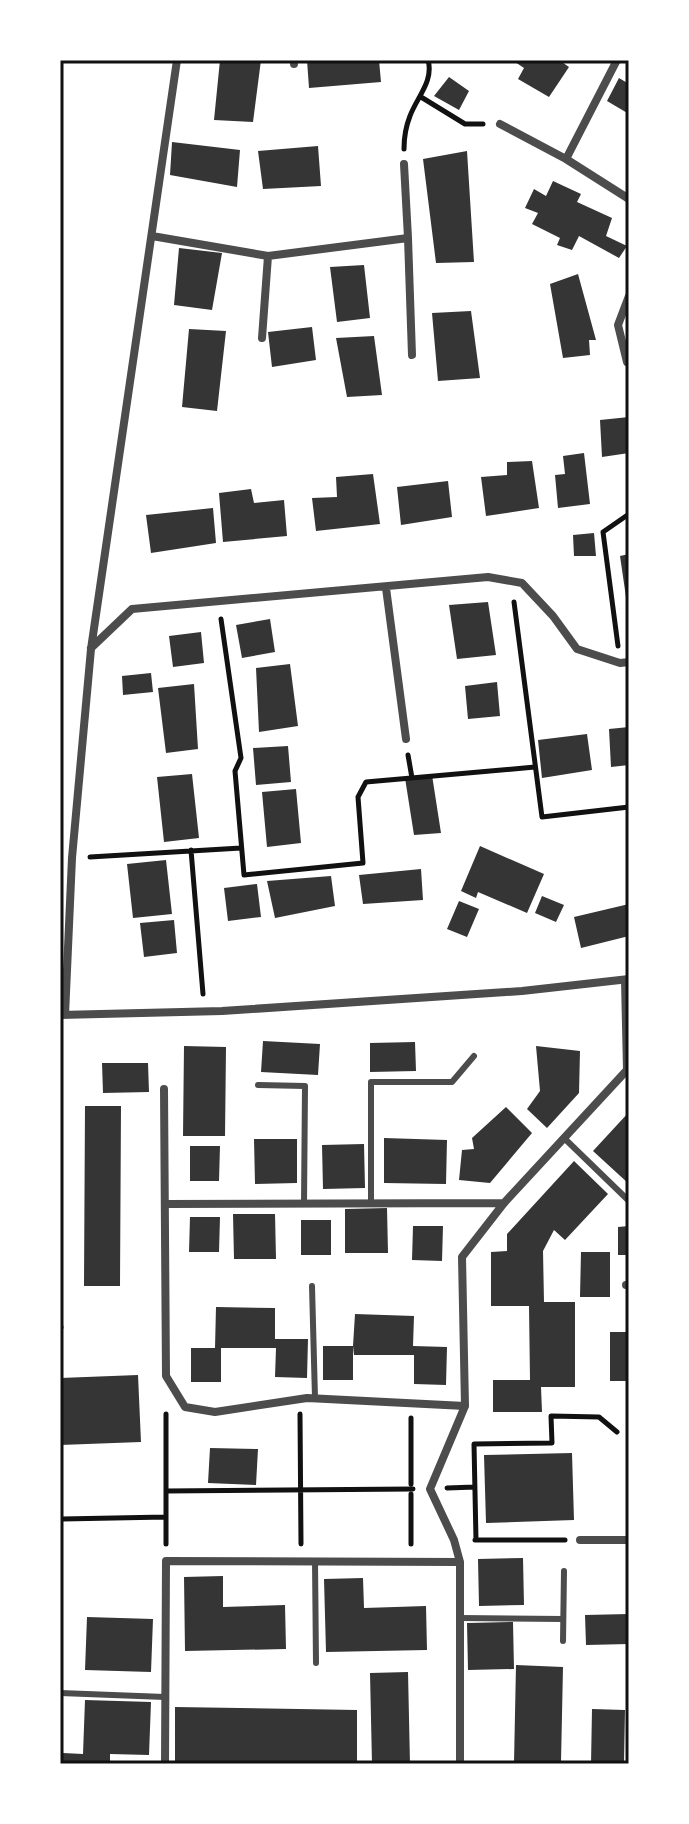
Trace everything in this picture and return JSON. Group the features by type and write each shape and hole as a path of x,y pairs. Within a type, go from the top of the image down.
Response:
{"street":[{"path":"177,60 91,649 72,858 62,1015 205,1011 507,992 627,979 627,1070 504,1203 462,1257 465,1406 430,1489 454,1540 460,1562 460,1764"},
{"path":"566,159 617,60"},
{"path":"500,124 566,159 629,199"},
{"path":"404,164 412,355"},
{"path":"152,236 268,256 408,238"},
{"path":"262,338 268,256"},
{"path":"627,362 618,325 629,296"},
{"path":"91,649 132,609 488,577 522,583 553,616 577,649 625,662"},
{"path":"386,588 406,739"},
{"path":"164,1089 166,1376 185,1407 215,1412 315,1398 465,1406"},
{"path":"165,1204 504,1203"},
{"path":"580,1540 629,1540"},
{"path":"165,1764 166,1561 460,1562"}],"lane":[{"path":"371,1204 371,1082 452,1082 474,1056"},
{"path":"258,1085 305,1086 304,1204"},
{"path":"564,1138 629,1201"},
{"path":"312,1286 315,1398"},
{"path":"315,1561 316,1663"},
{"path":"563,1641 564,1571"},
{"path":"460,1618 563,1619"},
{"path":"60,1693 165,1697"}],"path":[{"path":"404,145 410,115 421,97 431,69 428,60"},
{"path":"421,97 465,124 500,124"},
{"path":"625,662 603,532 629,514"},
{"path":"511,581 542,817 629,807"},
{"path":"219,602 241,758 235,771 244,875 363,863 358,797 366,782 535,767"},
{"path":"72,858 241,848"},
{"path":"191,850 205,1011"},
{"path":"166,1376 166,1561"},
{"path":"300,1399 301,1561"},
{"path":"476,1540 474,1444 552,1443 551,1416 599,1417 617,1432"},
{"path":"166,1491 475,1487"},
{"path":"60,1517 166,1517"},
{"path":"454,1540 580,1540"}],"building":[{"path":"220,60 261,60 253,122 214,120"},
{"path":"307,60 379,60 381,82 309,88"},
{"path":"512,60 559,60 569,67 549,97 518,79 524,68"},
{"path":"449,77 469,91 459,110 434,96"},
{"path":"619,78 629,84 629,114 607,101"},
{"path":"172,142 240,150 237,187 170,175"},
{"path":"318,146 321,186 263,189 258,151"},
{"path":"467,151 474,262 436,263 423,159"},
{"path":"553,181 581,194 577,202 612,218 606,236 627,246 619,258 579,236 572,250 557,245 560,238 532,224 538,213 525,208 534,189 546,196"},
{"path":"179,248 222,253 212,310 174,305"},
{"path":"364,265 370,318 337,322 330,267"},
{"path":"578,274 596,340 589,340 590,355 563,358 550,284"},
{"path":"471,311 480,378 438,381 432,313"},
{"path":"312,327 316,360 272,367 268,332"},
{"path":"189,329 226,331 217,411 182,407"},
{"path":"374,336 382,395 347,397 336,338"},
{"path":"629,417 629,453 602,457 600,420"},
{"path":"584,453 590,504 558,508 555,475 565,474 563,456"},
{"path":"532,461 539,508 486,516 481,477 507,475 507,462"},
{"path":"373,474 380,524 316,531 312,498 337,497 336,477"},
{"path":"448,481 452,517 401,525 397,487"},
{"path":"251,489 254,503 284,500 287,536 223,542 219,493"},
{"path":"213,508 216,543 151,553 146,515"},
{"path":"594,533 596,556 574,556 573,535"},
{"path":"629,554 629,604 627,604 620,556"},
{"path":"488,602 496,655 457,659 449,605"},
{"path":"270,619 275,652 242,658 236,625"},
{"path":"201,632 204,663 173,667 169,636"},
{"path":"290,664 298,726 259,732 256,668"},
{"path":"151,673 153,692 123,695 122,676"},
{"path":"497,682 500,716 468,719 465,686"},
{"path":"194,684 198,749 166,753 158,688"},
{"path":"629,727 629,765 611,767 609,729"},
{"path":"587,734 592,770 542,778 538,740"},
{"path":"288,746 291,782 256,785 253,748"},
{"path":"192,774 199,838 164,842 157,777"},
{"path":"432,775 441,833 414,835 405,778"},
{"path":"296,789 301,843 267,847 262,792"},
{"path":"480,846 544,874 527,913 478,892 476,898 461,891"},
{"path":"166,860 172,914 133,918 127,864"},
{"path":"421,869 423,900 363,904 359,875"},
{"path":"331,876 335,906 275,918 267,881"},
{"path":"257,884 261,917 228,921 224,888"},
{"path":"542,896 564,905 556,922 535,913"},
{"path":"459,901 479,909 467,937 447,929"},
{"path":"629,904 629,936 581,948 574,917"},
{"path":"174,920 177,953 144,957 140,923"},
{"path":"263,1041 320,1044 318,1075 261,1072"},
{"path":"415,1042 416,1071 370,1072 370,1043"},
{"path":"184,1046 226,1047 225,1136 183,1136"},
{"path":"536,1046 580,1051 579,1093 547,1128 527,1109 540,1091"},
{"path":"102,1063 148,1063 149,1092 103,1093"},
{"path":"85,1106 121,1106 120,1286 84,1286"},
{"path":"506,1107 532,1133 490,1183 459,1180 462,1150 474,1149 472,1138"},
{"path":"629,1112 629,1184 593,1151"},
{"path":"384,1138 447,1140 446,1184 384,1183"},
{"path":"254,1139 297,1139 297,1183 255,1184"},
{"path":"364,1144 365,1188 323,1189 322,1145"},
{"path":"190,1146 220,1146 219,1181 190,1181"},
{"path":"574,1161 608,1194 565,1240 554,1230 543,1251 544,1302 575,1302 575,1387 541,1387 542,1412 493,1412 493,1380 530,1380 529,1306 491,1306 491,1252 507,1251 507,1234"},
{"path":"387,1208 388,1253 345,1253 345,1209"},
{"path":"233,1214 275,1214 276,1259 234,1259"},
{"path":"190,1217 220,1217 219,1252 189,1252"},
{"path":"301,1220 331,1220 331,1255 301,1255"},
{"path":"413,1226 443,1226 442,1261 412,1260"},
{"path":"629,1226 629,1255 618,1255 618,1227"},
{"path":"581,1252 610,1252 610,1297 580,1297"},
{"path":"216,1307 275,1308 275,1339 308,1339 307,1378 275,1377 276,1348 221,1348 221,1382 191,1382 191,1348 215,1348"},
{"path":"355,1314 414,1316 413,1346 447,1347 446,1385 414,1384 414,1355 354,1355"},
{"path":"610,1332 629,1332 629,1381 610,1381"},
{"path":"323,1346 353,1346 353,1380 323,1380"},
{"path":"138,1375 141,1442 60,1445 60,1378"},
{"path":"210,1448 258,1449 256,1485 208,1483"},
{"path":"572,1453 574,1520 486,1523 484,1455"},
{"path":"523,1558 524,1605 479,1606 478,1559"},
{"path":"223,1576 223,1607 285,1605 286,1649 185,1651 184,1577"},
{"path":"363,1578 364,1608 426,1606 427,1650 326,1652 324,1579"},
{"path":"629,1614 629,1644 586,1645 585,1615"},
{"path":"87,1617 153,1619 151,1672 85,1670"},
{"path":"513,1622 514,1669 468,1670 467,1623"},
{"path":"516,1665 563,1667 561,1762 514,1763"},
{"path":"408,1672 410,1764 372,1764 370,1673"},
{"path":"85,1700 151,1702 149,1755 110,1754 110,1764 63,1764 63,1753 83,1754"},
{"path":"175,1707 357,1710 357,1764 175,1764"},
{"path":"592,1709 625,1710 624,1764 591,1764"}]}
